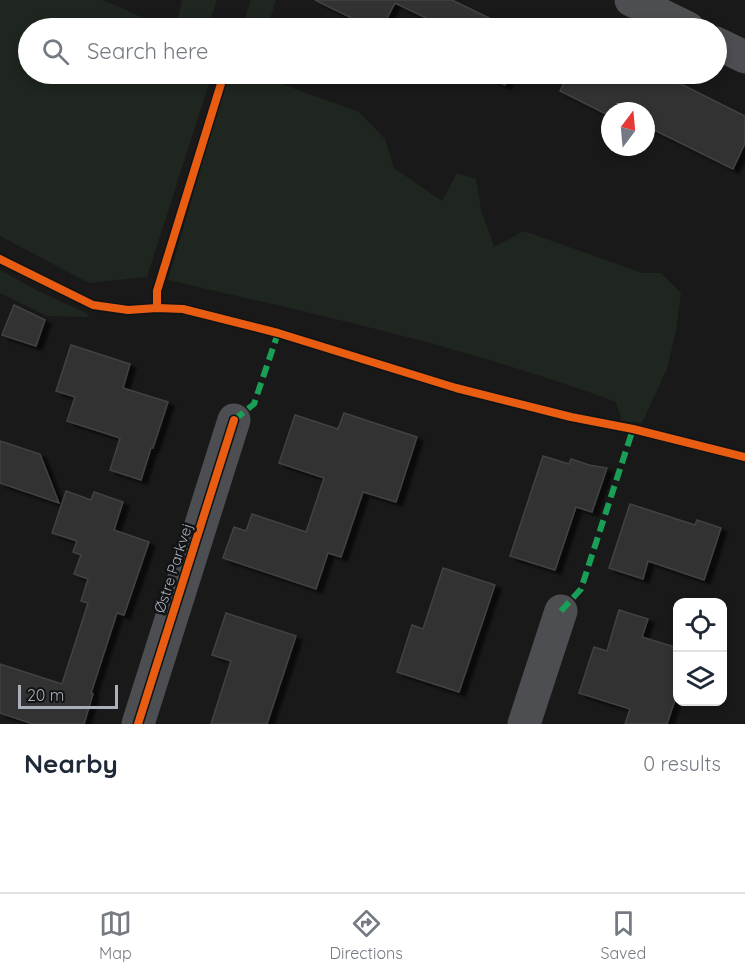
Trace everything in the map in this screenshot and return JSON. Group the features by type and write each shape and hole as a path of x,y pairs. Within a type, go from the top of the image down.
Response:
{"street":[{"path":"631,0 668,18"},
{"path":"727,48 745,57"},
{"name":"Østre Parkvej","path":"138,724 234,420"},
{"path":"524,724 561,611"}],"shaded area":[{"path":"0,0 103,0 144,18 18,18 18,84 209,84 147,277 89,283 0,236"},
{"path":"182,0 217,0 211,18 178,17"},
{"path":"251,0 276,0 270,18 245,18"},
{"path":"225,84 282,84 359,112 385,139 394,168 442,201 457,173 476,179 481,209 494,247 524,231 642,273 661,273 681,293 676,331 667,369 642,423 622,421 616,402 506,365 394,334 168,280"},
{"path":"0,270 90,317 47,316 0,293"}],"building":[{"path":"315,0 452,0 489,18 426,18 395,3 387,18 352,18"},
{"path":"564,84 681,84 745,116 745,143 733,169 655,130 655,102 601,102 601,112 560,91"},
{"path":"14,305 45,320 36,346 2,335"},
{"path":"71,345 130,364 123,388 168,402 141,480 110,470 120,438 67,421 75,397 56,391"},
{"path":"344,413 417,437 396,502 363,492 341,557 328,553 316,589 223,558 234,527 246,531 252,514 306,532 324,478 279,463 295,415 338,429"},
{"path":"0,441 40,454 59,503 0,483"},
{"path":"543,456 569,464 571,459 607,468 592,512 576,507 555,570 510,556"},
{"path":"66,491 91,500 94,492 123,502 114,530 149,542 124,615 117,613 91,693 93,694 84,724 33,724 0,713 0,664 62,684 88,603 81,601 88,579 74,574 81,555 73,552 77,541 52,533"},
{"path":"630,504 695,525 697,520 721,528 704,580 648,561 643,579 609,568"},
{"path":"443,568 495,585 459,692 397,672 412,625 423,629"},
{"path":"619,610 648,619 642,637 673,646 673,706 667,724 625,724 630,709 579,693 594,647 607,651"},
{"path":"226,613 296,636 267,724 211,724 231,661 212,655"}],"marked path":[{"path":"234,420 254,404 278,333"},
{"path":"561,611 581,589 633,429"}],"cycle path":[{"path":"157,308 157,291 221,84"},
{"path":"0,259 93,305 128,310 183,309 278,333 456,388 745,457"},
{"path":"138,724 234,420"}]}
